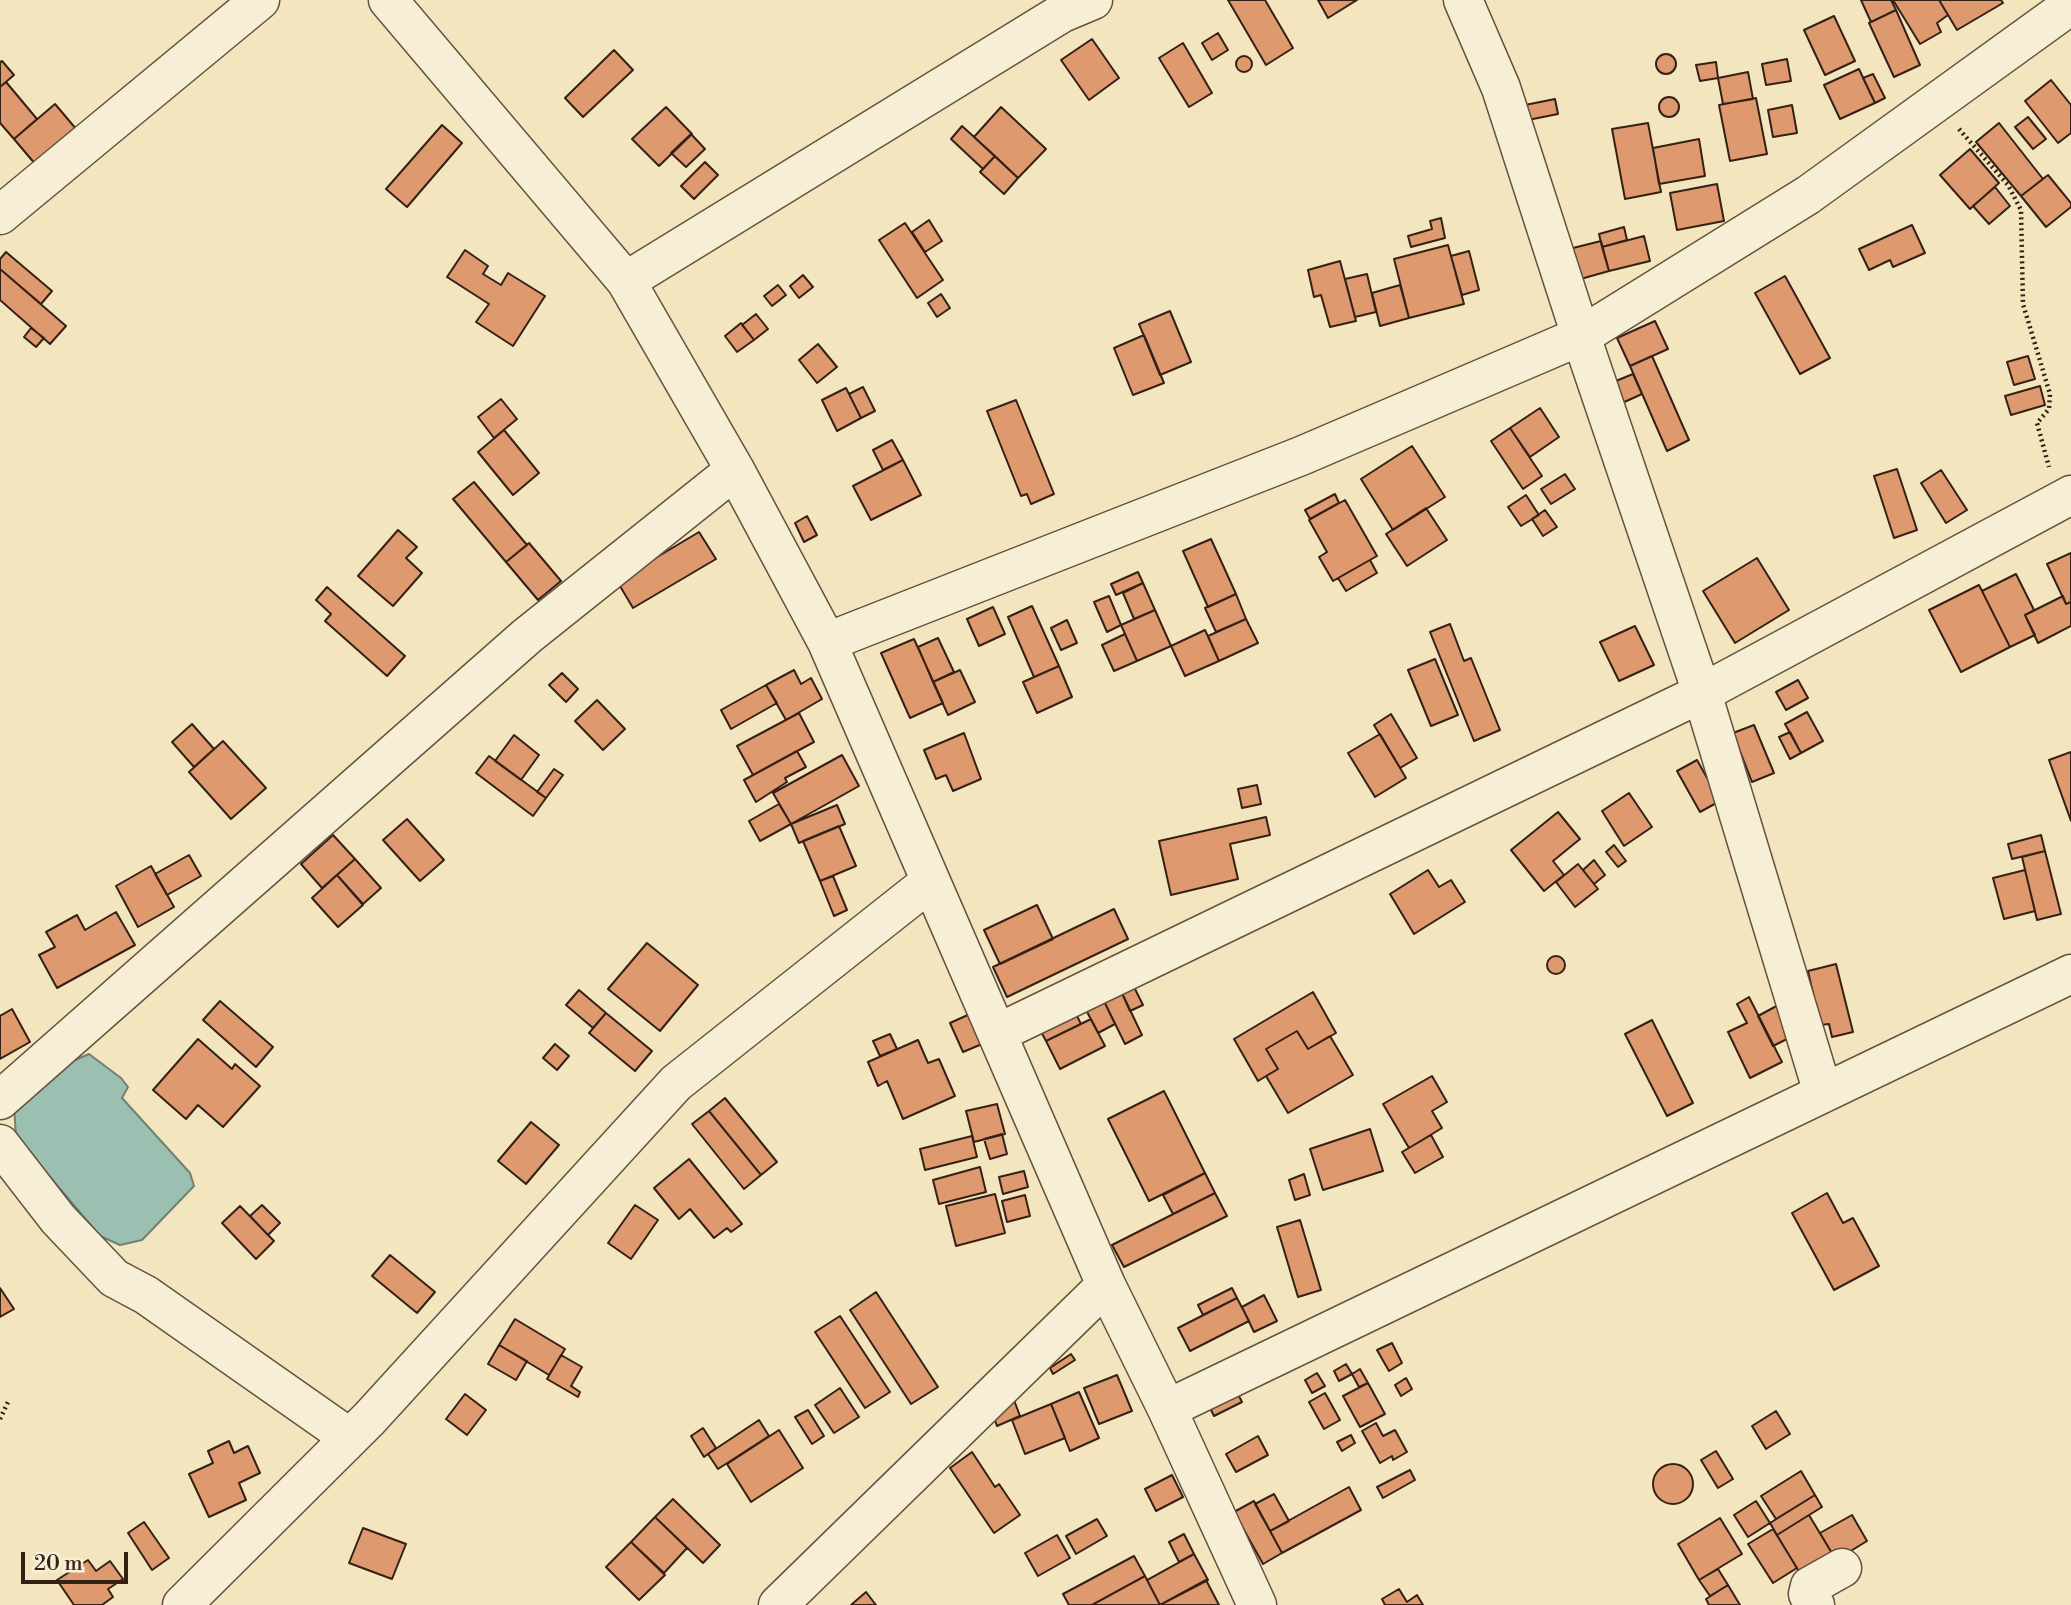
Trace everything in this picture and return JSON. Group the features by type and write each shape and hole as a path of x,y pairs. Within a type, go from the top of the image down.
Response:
{"street":[{"path":"0,215 260,0"},
{"path":"388,0 626,281 735,470 827,642 1106,1285 1167,1409 1257,1605"},
{"path":"626,281 1062,13 1093,0"},
{"path":"1463,0 1500,88 1702,692 1823,1093"},
{"path":"827,642 1301,456 1581,336 1808,195 2071,5"},
{"path":"0,1100 527,636 735,470"},
{"path":"998,1033 1702,692 2065,498"},
{"path":"183,1605 350,1438 676,1083 930,882"},
{"path":"1167,1409 2071,974"},
{"path":"0,1144 58,1219 114,1278 146,1295 350,1438"},
{"path":"778,1605 1106,1285"},
{"path":"1815,1605 1808,1594 1810,1586 1842,1568"}],"path":[{"path":"1935,102 2008,185 2021,210 2023,304 2050,394 2049,409 2037,423 2065,498"},
{"path":"0,1419 8,1402"}],"shaded area":[{"path":"89,1054 121,1078 128,1087 122,1098 190,1173 194,1186 142,1240 120,1245 100,1236 16,1137 14,1106 64,1065"}],"building":[{"path":"1228,0 1265,0 1293,48 1266,65"},
{"path":"1318,0 1357,0 1328,18"},
{"path":"1861,0 1891,0 1896,10 1871,22"},
{"path":"1893,0 1939,0 1948,15 1937,23 1941,32 1920,44"},
{"path":"1939,0 2001,0 2003,3 1957,30"},
{"path":"1896,10 1920,65 1894,77 1869,23"},
{"path":"1834,16 1855,61 1825,75 1804,30"},
{"path":"1218,33 1228,50 1212,60 1202,43"},
{"path":"1092,39 1119,78 1089,100 1061,60"},
{"path":"1183,43 1212,93 1189,107 1159,58"},
{"path":"614,50 633,70 583,117 565,98"},
{"path":"1666,54 1673,57 1676,64 1673,71 1666,74 1659,71 1656,64 1659,57"},
{"path":"1244,56 1252,64 1244,72 1236,64"},
{"path":"1787,59 1791,81 1766,85 1762,64"},
{"path":"0,62 14,75 0,87"},
{"path":"1716,62 1718,78 1700,81 1696,65"},
{"path":"1859,69 1875,103 1840,119 1824,85"},
{"path":"1748,72 1753,99 1723,104 1718,78"},
{"path":"1873,74 1885,98 1875,103 1863,78"},
{"path":"2051,80 2071,105 2071,133 2058,143 2025,101"},
{"path":"6,82 37,119 14,139 0,123 0,87"},
{"path":"1669,97 1676,100 1679,107 1676,114 1669,117 1662,114 1659,107 1662,100"},
{"path":"1756,98 1767,154 1730,161 1719,105"},
{"path":"1555,99 1558,114 1518,122 1515,107"},
{"path":"55,104 77,130 36,165 14,139"},
{"path":"1792,105 1797,133 1773,137 1768,110"},
{"path":"666,107 692,134 659,166 632,139"},
{"path":"1001,107 1046,149 1018,178 974,137"},
{"path":"2028,117 2046,139 2033,149 2015,127"},
{"path":"1648,123 1661,192 1625,199 1612,129"},
{"path":"1999,123 2043,179 2021,196 1976,142"},
{"path":"442,125 462,143 407,207 386,189"},
{"path":"962,126 995,156 983,169 951,139"},
{"path":"691,134 705,149 686,167 671,153"},
{"path":"1699,139 1705,176 1659,184 1653,148"},
{"path":"1970,149 1999,183 1970,209 1940,175"},
{"path":"995,156 1018,178 1004,194 980,172"},
{"path":"705,162 718,175 694,199 681,186"},
{"path":"2048,175 2071,203 2071,207 2046,227 2021,196"},
{"path":"1717,184 1724,221 1677,230 1670,193"},
{"path":"1995,187 2010,206 1989,224 1973,206"},
{"path":"1441,218 1445,238 1411,247 1408,236 1432,229 1430,221"},
{"path":"929,220 942,241 925,252 912,232"},
{"path":"905,223 943,280 917,298 879,240"},
{"path":"1912,225 1925,253 1893,267 1890,260 1869,270 1859,249"},
{"path":"1624,227 1627,240 1602,247 1599,234"},
{"path":"1644,236 1650,261 1609,271 1602,247"},
{"path":"1601,241 1609,271 1577,280 1569,249"},
{"path":"1448,245 1464,304 1409,318 1394,259"},
{"path":"465,250 488,266 483,274 501,285 508,273 545,296 513,346 476,322 489,304 447,277"},
{"path":"1469,251 1479,290 1462,295 1451,256"},
{"path":"6,252 52,291 41,304 0,269 0,259"},
{"path":"1340,261 1356,321 1330,327 1321,295 1314,297 1308,270"},
{"path":"0,269 66,326 50,344 0,300"},
{"path":"1367,274 1376,312 1355,317 1345,279"},
{"path":"803,275 813,287 799,298 790,286"},
{"path":"1785,276 1830,358 1800,374 1755,293"},
{"path":"778,285 786,295 772,306 764,296"},
{"path":"1400,285 1409,318 1380,326 1372,293"},
{"path":"941,294 950,308 937,317 928,303"},
{"path":"1170,311 1191,362 1160,375 1139,324"},
{"path":"756,314 768,329 754,340 742,325"},
{"path":"1655,321 1668,349 1630,366 1617,338"},
{"path":"741,323 754,340 737,352 725,336"},
{"path":"31,328 44,338 36,347 24,337"},
{"path":"1144,335 1164,383 1133,395 1114,348"},
{"path":"818,344 837,367 817,383 799,360"},
{"path":"1652,356 1689,440 1667,451 1630,366"},
{"path":"2028,356 2035,379 2014,385 2007,362"},
{"path":"1633,374 1642,394 1620,404 1611,383"},
{"path":"2040,386 2045,405 2011,415 2005,396"},
{"path":"863,387 875,411 861,418 849,394"},
{"path":"846,388 861,418 837,431 822,400"},
{"path":"501,399 517,419 494,438 478,417"},
{"path":"1016,400 1054,494 1031,504 1027,494 1021,496 987,411"},
{"path":"1540,408 1559,437 1530,457 1510,428"},
{"path":"1510,428 1542,476 1523,489 1491,441"},
{"path":"504,430 539,473 513,495 478,452"},
{"path":"892,440 903,460 883,470 873,450"},
{"path":"1412,446 1445,497 1393,530 1361,479"},
{"path":"903,460 921,495 871,520 853,486"},
{"path":"1897,469 1917,530 1894,538 1874,476"},
{"path":"1941,470 1967,510 1946,523 1921,483"},
{"path":"1565,474 1575,489 1551,504 1541,489"},
{"path":"474,482 527,545 506,562 453,499"},
{"path":"1335,494 1339,503 1310,519 1305,510"},
{"path":"1526,495 1539,515 1521,526 1508,507"},
{"path":"1345,500 1377,556 1333,581 1319,557 1327,552 1309,520"},
{"path":"1426,508 1447,540 1407,566 1386,534"},
{"path":"1545,510 1557,527 1543,536 1532,519"},
{"path":"807,516 817,535 804,542 795,523"},
{"path":"398,530 417,547 406,558 422,573 393,606 358,576"},
{"path":"699,532 716,559 633,608 617,581"},
{"path":"1211,539 1236,594 1208,607 1183,551"},
{"path":"529,543 561,581 538,600 506,562"},
{"path":"2071,553 2071,602 2066,604 2047,564"},
{"path":"1757,558 1789,610 1735,643 1703,591"},
{"path":"1370,560 1377,573 1346,591 1338,578"},
{"path":"1138,572 1143,583 1116,595 1111,584"},
{"path":"2016,574 2034,610 2025,615 2035,635 2010,647 1982,591"},
{"path":"1143,583 1155,610 1134,619 1123,593"},
{"path":"1979,585 2010,647 1961,672 1929,610"},
{"path":"327,587 405,656 387,676 325,621 331,614 316,600"},
{"path":"1236,594 1246,619 1216,632 1205,608"},
{"path":"1109,596 1121,625 1107,632 1094,602"},
{"path":"2063,596 2066,604 2071,602 2071,626 2038,643 2025,615"},
{"path":"1032,606 1059,666 1034,677 1008,617"},
{"path":"993,607 1005,634 979,646 967,619"},
{"path":"1155,610 1171,646 1137,661 1121,625"},
{"path":"1246,619 1258,643 1219,661 1208,636"},
{"path":"1067,620 1077,643 1061,650 1051,628"},
{"path":"1450,624 1464,661 1471,658 1500,730 1474,741 1430,632"},
{"path":"1635,626 1654,665 1619,681 1600,642"},
{"path":"1205,630 1219,661 1185,676 1171,646"},
{"path":"1125,634 1137,661 1114,671 1102,645"},
{"path":"938,638 954,672 933,682 918,647"},
{"path":"914,639 943,703 910,718 881,653"},
{"path":"1435,659 1458,715 1431,726 1408,670"},
{"path":"1059,666 1072,697 1037,713 1023,682"},
{"path":"794,670 801,684 811,678 822,699 786,720 766,685"},
{"path":"960,670 975,702 948,715 933,682"},
{"path":"562,673 578,689 566,702 549,685"},
{"path":"1798,680 1808,698 1786,710 1776,692"},
{"path":"766,685 777,703 731,729 721,710"},
{"path":"597,700 625,729 603,750 575,721"},
{"path":"1807,712 1823,741 1801,753 1785,724"},
{"path":"799,713 814,742 753,775 737,746"},
{"path":"1391,714 1417,758 1400,768 1374,725"},
{"path":"192,724 214,749 194,767 172,742"},
{"path":"1754,725 1774,773 1752,782 1733,733"},
{"path":"1790,732 1801,753 1790,759 1779,737"},
{"path":"964,733 981,779 953,791 946,775 936,779 924,750"},
{"path":"1380,734 1406,778 1375,797 1348,753"},
{"path":"514,735 539,755 521,780 495,761"},
{"path":"223,741 266,788 231,819 189,772"},
{"path":"797,751 806,767 785,778 787,782 756,802 744,780"},
{"path":"2071,752 2071,821 2049,760"},
{"path":"842,755 859,786 791,824 773,793"},
{"path":"489,756 546,798 533,816 476,773"},
{"path":"1697,760 1720,801 1700,812 1677,771"},
{"path":"554,769 563,775 546,798 537,792"},
{"path":"1257,785 1261,804 1242,808 1238,789"},
{"path":"1629,793 1652,827 1624,846 1602,811"},
{"path":"779,804 791,824 760,841 749,821"},
{"path":"837,805 845,824 799,843 791,824"},
{"path":"1558,812 1580,839 1553,861 1564,875 1544,891 1511,850"},
{"path":"1266,817 1270,835 1230,844 1238,879 1171,895 1159,841"},
{"path":"407,819 444,860 420,881 383,840"},
{"path":"839,826 856,866 820,881 803,841"},
{"path":"333,835 355,859 322,888 301,864"},
{"path":"2041,835 2045,851 2012,859 2008,844"},
{"path":"1614,845 1626,861 1618,867 1606,852"},
{"path":"2045,851 2061,914 2037,920 2022,857"},
{"path":"189,855 201,876 167,895 155,874"},
{"path":"355,859 381,888 363,904 337,875"},
{"path":"1594,860 1605,875 1594,884 1583,870"},
{"path":"1578,864 1598,889 1575,907 1556,882"},
{"path":"151,866 174,907 138,927 116,886"},
{"path":"1428,870 1439,887 1451,880 1465,902 1414,934 1390,894"},
{"path":"2025,870 2035,911 2004,919 1993,878"},
{"path":"337,875 363,905 338,927 312,898"},
{"path":"833,876 847,910 834,916 820,881"},
{"path":"1037,905 1053,939 1000,964 984,930"},
{"path":"1114,909 1128,939 1007,997 993,967"},
{"path":"116,912 135,945 57,988 39,955 55,947 46,932 77,915 85,930"},
{"path":"647,943 698,985 660,1031 608,989"},
{"path":"1552,956 1560,956 1565,965 1563,972 1552,974 1547,969 1547,961"},
{"path":"1836,964 1853,1032 1832,1037 1829,1024 1820,1025 1808,971"},
{"path":"1133,985 1143,1005 1130,1011 1121,991"},
{"path":"579,990 606,1013 593,1028 566,1005"},
{"path":"1121,991 1142,1035 1125,1044 1103,999"},
{"path":"1313,992 1336,1033 1308,1049 1297,1031 1266,1049 1278,1069 1258,1081 1234,1039"},
{"path":"1749,997 1782,1062 1750,1078 1728,1032 1747,1023 1737,1004"},
{"path":"1103,999 1115,1024 1098,1033 1085,1008"},
{"path":"220,1001 273,1047 256,1067 203,1020"},
{"path":"1782,1003 1797,1034 1773,1046 1758,1016"},
{"path":"12,1009 30,1042 0,1059 0,1016"},
{"path":"1074,1010 1081,1024 1046,1041 1039,1028"},
{"path":"606,1013 652,1051 635,1071 589,1033"},
{"path":"970,1014 982,1044 963,1052 950,1023"},
{"path":"1091,1019 1105,1046 1060,1069 1046,1041"},
{"path":"1652,1020 1693,1103 1667,1116 1625,1034"},
{"path":"1297,1031 1308,1049 1330,1036 1353,1075 1288,1113 1266,1076 1278,1069 1266,1049"},
{"path":"890,1034 897,1049 880,1056 873,1041"},
{"path":"198,1039 232,1069 235,1064 260,1086 223,1127 198,1105 186,1119 153,1090"},
{"path":"918,1040 928,1063 939,1059 955,1096 903,1119 887,1081 878,1086 868,1062"},
{"path":"555,1044 569,1056 557,1070 543,1058"},
{"path":"1432,1076 1447,1102 1432,1111 1442,1128 1409,1148 1383,1104"},
{"path":"1164,1091 1205,1173 1149,1201 1108,1119"},
{"path":"725,1098 777,1162 761,1175 709,1111"},
{"path":"997,1104 1005,1134 974,1142 966,1111"},
{"path":"709,1111 761,1175 744,1189 692,1124"},
{"path":"531,1122 559,1145 526,1184 498,1161"},
{"path":"1370,1129 1383,1171 1323,1190 1310,1149"},
{"path":"1002,1134 1007,1154 990,1159 984,1139"},
{"path":"1431,1135 1443,1157 1415,1173 1402,1152"},
{"path":"972,1136 977,1157 925,1170 920,1149"},
{"path":"689,1159 742,1224 731,1232 727,1228 714,1238 690,1209 679,1219 654,1188"},
{"path":"980,1167 986,1192 939,1204 933,1180"},
{"path":"1024,1171 1028,1187 1003,1194 999,1177"},
{"path":"1205,1173 1215,1193 1173,1214 1163,1195"},
{"path":"1304,1174 1310,1195 1295,1200 1289,1180"},
{"path":"1215,1193 1227,1216 1124,1267 1112,1245"},
{"path":"1827,1193 1843,1223 1853,1218 1879,1266 1834,1290 1792,1213"},
{"path":"995,1194 1005,1233 956,1246 946,1206"},
{"path":"1025,1195 1030,1216 1007,1222 1002,1201"},
{"path":"262,1205 280,1223 268,1235 250,1216"},
{"path":"635,1205 658,1220 631,1259 608,1243"},
{"path":"240,1206 274,1241 256,1259 222,1223"},
{"path":"1300,1220 1321,1290 1298,1297 1277,1227"},
{"path":"390,1255 435,1292 417,1313 372,1276"},
{"path":"0,1288 14,1309 0,1317"},
{"path":"1232,1288 1237,1298 1203,1315 1198,1305"},
{"path":"876,1292 938,1387 911,1404 850,1310"},
{"path":"1264,1295 1277,1321 1254,1332 1242,1307"},
{"path":"1237,1298 1249,1321 1190,1351 1178,1328"},
{"path":"840,1316 890,1392 865,1408 815,1332"},
{"path":"515,1319 565,1349 549,1375 499,1345"},
{"path":"1392,1343 1402,1363 1389,1371 1377,1350"},
{"path":"499,1345 527,1361 516,1380 488,1364"},
{"path":"1071,1354 1075,1360 1053,1374 1050,1368"},
{"path":"561,1355 582,1367 571,1386 580,1392 578,1397 547,1379"},
{"path":"1346,1364 1352,1374 1339,1381 1334,1371"},
{"path":"1360,1369 1368,1383 1359,1387 1352,1374"},
{"path":"1317,1373 1325,1386 1312,1393 1305,1380"},
{"path":"1117,1375 1132,1411 1099,1424 1084,1388"},
{"path":"1406,1378 1412,1389 1401,1396 1395,1385"},
{"path":"1368,1383 1385,1414 1360,1427 1343,1396"},
{"path":"1233,1384 1242,1402 1214,1416 1205,1398"},
{"path":"840,1388 859,1417 834,1433 815,1405"},
{"path":"1079,1392 1099,1438 1070,1451 1051,1404"},
{"path":"1325,1393 1340,1420 1324,1429 1309,1402"},
{"path":"465,1394 486,1410 467,1435 446,1419"},
{"path":"1014,1400 1020,1416 997,1426 991,1410"},
{"path":"1051,1404 1065,1438 1025,1454 1012,1420"},
{"path":"808,1410 824,1436 812,1444 795,1417"},
{"path":"1776,1411 1790,1434 1766,1449 1752,1426"},
{"path":"759,1420 769,1436 718,1469 708,1454"},
{"path":"1376,1423 1383,1436 1395,1430 1407,1452 1393,1460 1392,1456 1380,1463 1362,1431"},
{"path":"703,1428 716,1448 704,1457 691,1436"},
{"path":"779,1430 803,1468 751,1502 727,1464"},
{"path":"1351,1435 1355,1443 1342,1451 1337,1442"},
{"path":"1258,1436 1268,1455 1236,1472 1226,1454"},
{"path":"229,1441 234,1453 248,1446 260,1473 239,1483 246,1500 209,1517 189,1474 213,1463 208,1451"},
{"path":"1716,1451 1733,1479 1718,1488 1701,1460"},
{"path":"972,1452 995,1487 999,1484 1020,1515 994,1533 950,1468"},
{"path":"1673,1464 1681,1465 1687,1470 1692,1476 1692,1492 1687,1498 1681,1503 1673,1504 1665,1503 1659,1498 1654,1492 1653,1484 1654,1476 1659,1470 1665,1465"},
{"path":"1410,1470 1415,1480 1383,1498 1377,1487"},
{"path":"1801,1471 1815,1495 1776,1519 1761,1496"},
{"path":"1172,1475 1183,1497 1156,1511 1145,1489"},
{"path":"1349,1487 1361,1510 1282,1553 1270,1531"},
{"path":"1274,1494 1289,1521 1270,1531 1255,1504"},
{"path":"1815,1495 1822,1507 1777,1535 1770,1523"},
{"path":"673,1499 720,1545 703,1563 655,1517"},
{"path":"1254,1501 1282,1553 1263,1564 1234,1512"},
{"path":"1756,1501 1770,1523 1748,1537 1734,1515"},
{"path":"1809,1515 1833,1555 1801,1575 1777,1535"},
{"path":"1852,1515 1867,1541 1836,1560 1820,1533"},
{"path":"655,1517 687,1548 664,1573 631,1542"},
{"path":"1720,1518 1742,1554 1699,1580 1678,1544"},
{"path":"1097,1519 1107,1536 1076,1554 1066,1536"},
{"path":"144,1522 169,1558 152,1570 128,1533"},
{"path":"363,1528 406,1544 392,1579 349,1563"},
{"path":"1773,1529 1797,1568 1773,1583 1748,1544"},
{"path":"1184,1534 1194,1554 1179,1562 1169,1542"},
{"path":"1057,1535 1070,1558 1038,1576 1025,1553"},
{"path":"631,1542 665,1575 639,1600 606,1567"},
{"path":"1194,1554 1208,1580 1160,1605 1147,1580"},
{"path":"1134,1556 1145,1576 1092,1605 1069,1605 1063,1594"},
{"path":"88,1560 96,1571 110,1561 123,1579 108,1589 113,1597 102,1605 74,1605 57,1580"},
{"path":"1718,1569 1728,1585 1710,1596 1699,1580"},
{"path":"1145,1576 1160,1605 1092,1605"},
{"path":"1206,1580 1219,1605 1160,1605"},
{"path":"1728,1585 1740,1605 1709,1605 1706,1599"},
{"path":"1399,1589 1407,1602 1417,1595 1423,1605 1385,1605 1382,1599"},
{"path":"866,1592 876,1605 851,1605"}]}
